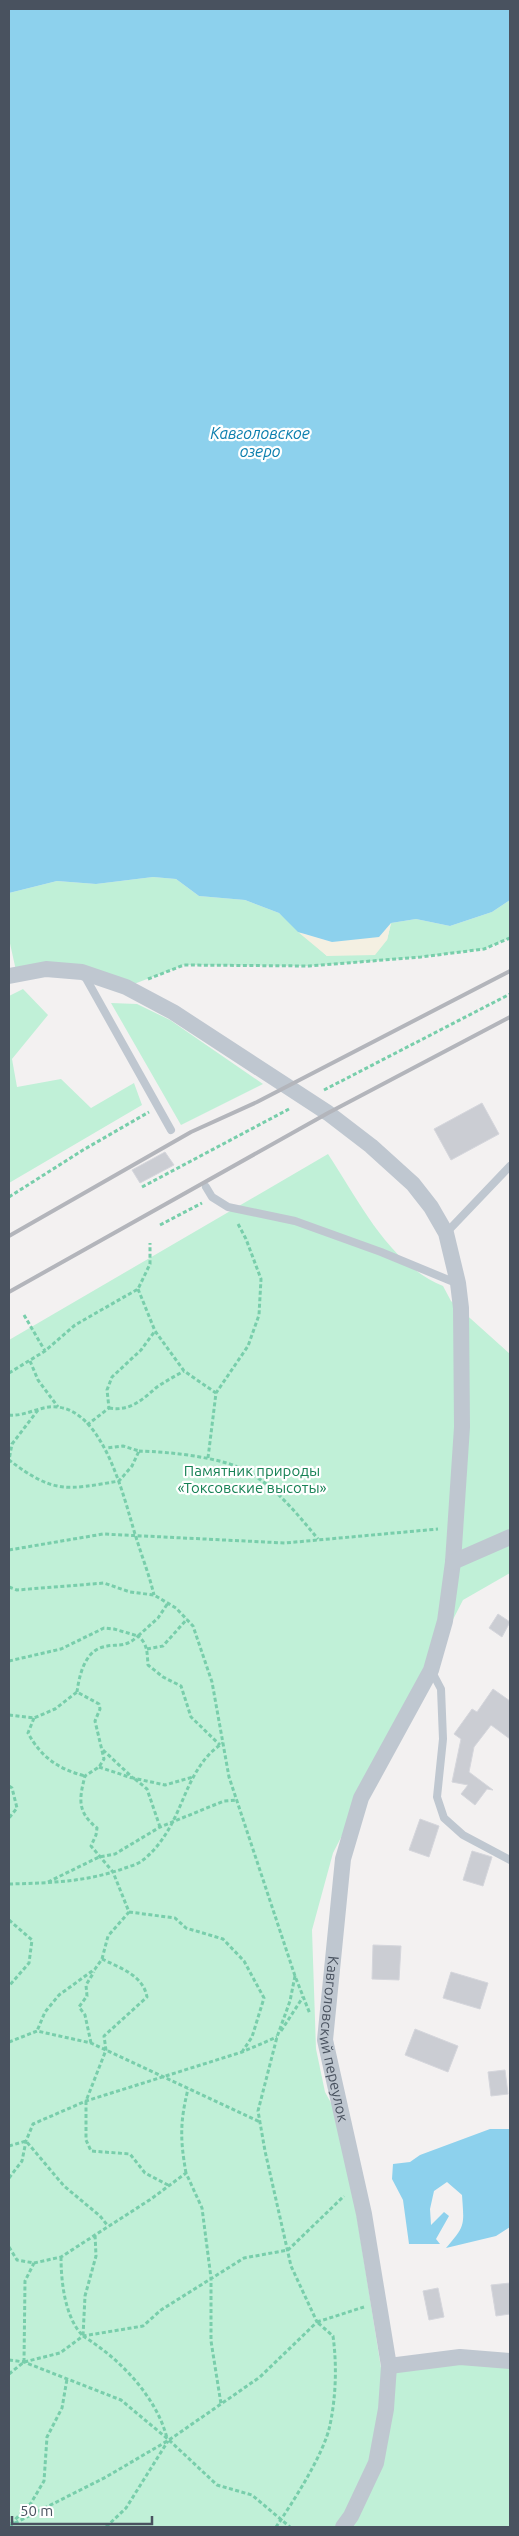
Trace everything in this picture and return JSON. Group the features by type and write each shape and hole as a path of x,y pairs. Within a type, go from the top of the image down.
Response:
{"street":[{"name":"Кавголовский переулок","path":"9,976 46,969 82,972 126,987 173,1012 328,1113 370,1146 413,1184 431,1207 446,1233 458,1283 461,1308 462,1427 453,1528 453,1562 446,1621 431,1670 361,1798 343,1859 325,2040 357,2183 389,2366 386,2409 376,2463 351,2516 343,2527"},
{"path":"453,1562 510,1537"},
{"path":"389,2366 460,2357 510,2360"}],"lane":[{"path":"82,972 171,1130"},
{"path":"446,1233 510,1166"},
{"path":"206,1187 212,1197 228,1207 295,1221 381,1252 458,1283"},
{"path":"431,1670 441,1689 443,1739 437,1797 444,1818 463,1835 510,1860"}],"path":[{"path":"126,987 184,965 309,966 421,957 484,949 510,938"},
{"path":"142,1187 510,994"},
{"path":"9,1197 83,1150 158,1107"},
{"path":"160,1225 212,1197"},
{"path":"208,1458 216,1394 248,1346 260,1315 262,1279 246,1239 228,1207"},
{"path":"9,1372 45,1351 75,1325 138,1288 150,1264 150,1243"},
{"path":"138,1288 155,1331 184,1371 216,1394"},
{"path":"24,1315 45,1351"},
{"path":"109,1408 107,1390 112,1377 141,1350 155,1331"},
{"path":"30,1361 38,1380 58,1407"},
{"path":"109,1408 117,1410 139,1403 159,1386 184,1371"},
{"path":"9,1415 58,1407 80,1416 87,1424 106,1448 120,1481 154,1595"},
{"path":"87,1424 109,1408"},
{"path":"38,1410 12,1444 9,1460 33,1478 61,1488 120,1481 132,1466 139,1451"},
{"path":"106,1448 123,1446 139,1451 166,1452 208,1458 251,1473 289,1504 319,1540"},
{"path":"9,1550 103,1534 285,1543 453,1528"},
{"path":"9,1587 17,1590 104,1583 130,1592 154,1595 168,1603 194,1626 205,1658 229,1777 307,2010 325,2040"},
{"path":"9,1716 34,1718 55,1709 77,1692 79,1676 90,1654 100,1648 130,1643 158,1618 168,1603"},
{"path":"147,1650 163,1646 187,1619"},
{"path":"9,1661 61,1649 104,1628 138,1636 144,1641 148,1665 163,1677 181,1686 191,1717 222,1744"},
{"path":"77,1692 99,1704 100,1708 95,1721 104,1759 99,1767 85,1776 79,1799 87,1820 97,1828 91,1846 114,1872 129,1912"},
{"path":"34,1718 28,1733 37,1750 66,1771 85,1776"},
{"path":"9,1884 46,1883 87,1878 114,1872 142,1861 161,1842 173,1823 200,1763 222,1744"},
{"path":"103,1749 146,1789 160,1827"},
{"path":"99,1767 134,1779 166,1785 194,1777"},
{"path":"9,1786 12,1788 17,1808 9,1818"},
{"path":"46,1883 99,1857 115,1854 128,1848 160,1827 224,1801 237,1800"},
{"path":"91,2043 85,2016 79,2007 87,1996 86,1985 102,1959 108,1936 129,1912"},
{"path":"129,1912 176,1918 186,1928 223,1939 244,1961 264,1998 252,2037 242,2052"},
{"path":"9,1920 32,1940 29,1962 9,1986"},
{"path":"102,1959 138,1978 146,1988 147,1997 104,2036 106,2050 86,2101 86,2140 91,2151 130,2154 145,2173 168,2185"},
{"path":"37,2031 45,2012 59,1995 95,1969"},
{"path":"276,2527 310,2472 330,2426 336,2362 333,2336 317,2322 291,2266 258,2111 277,2037 290,2001 295,1976"},
{"path":"9,2178 22,2161 26,2141 33,2124 86,2101 242,2052 277,2037 303,1997"},
{"path":"9,2042 37,2031 91,2043 260,2122"},
{"path":"188,2089 182,2114 180,2140 186,2173 202,2208 211,2278 211,2341 221,2404"},
{"path":"9,2146 26,2141"},
{"path":"26,2141 64,2186 100,2216 108,2226"},
{"path":"9,2247 17,2260 34,2263 61,2257 151,2199 186,2173"},
{"path":"9,2374 24,2362 60,2353 83,2336 143,2326 161,2310 244,2258 288,2250 357,2183"},
{"path":"83,2336 85,2296 96,2256 95,2234"},
{"path":"61,2257 61,2271 74,2327 114,2361 152,2402 163,2421 168,2439 126,2508 106,2527"},
{"path":"24,2362 25,2281 34,2263"},
{"path":"9,2526 106,2477 221,2404 260,2377 317,2322 378,2302"},
{"path":"9,2360 24,2362 121,2400 168,2439 217,2484 252,2495 290,2527"},
{"path":"9,2526 31,2503 44,2481 47,2437 62,2408 67,2379"}],"green space":[{"path":"153,877 176,879 199,896 245,900 279,913 327,956 387,940 391,923 416,919 450,926 492,912 510,900 510,938 484,949 421,957 309,966 184,965 126,987 82,972 17,975 9,939 9,893 57,881 96,884"},
{"path":"23,989 48,1015 12,1059 17,1087 61,1079 91,1108 134,1083 142,1105 9,1183 9,996"},
{"path":"111,1003 137,1004 170,1020 263,1084 181,1125"},
{"name":"Памятник природы «Токсовские высоты»","path":"328,1154 364,1211 391,1247 424,1276 443,1286 451,1301 510,1354 510,1573 463,1600 333,1853 312,1930 316,2049 325,2092 342,2123 381,2368 458,2363 510,2365 510,2527 9,2527 9,1340"}],"sand":[{"path":"391,923 387,940 375,955 327,956 298,932 332,942"}],"water":[{"name":"Кавголовское озеро","path":"9,9 510,9 510,900 492,912 450,926 416,919 391,923 379,937 332,942 298,932 279,913 245,900 199,896 176,879 153,877 96,884 57,881 9,893"},
{"path":"490,2129 510,2129 510,2227 496,2236 446,2248 460,2229 463,2219 462,2195 447,2182 434,2191 430,2209 431,2225 444,2212 449,2216 436,2239 440,2244 409,2244 403,2200 392,2179 393,2164 410,2162 420,2155"}],"building":[{"path":"482,1103 499,1134 451,1160 434,1129"},
{"path":"165,1152 174,1165 140,1183 132,1170"},
{"path":"498,1614 510,1622 502,1637 489,1628"},
{"path":"493,1689 510,1701 510,1739 491,1725 474,1747 469,1772 493,1790 487,1789 475,1805 461,1794 468,1785 452,1782 461,1739 454,1734 472,1709 477,1712"},
{"path":"420,1819 439,1826 429,1857 409,1850"},
{"path":"472,1851 492,1857 483,1886 463,1880"},
{"path":"373,1945 401,1946 399,1980 372,1979"},
{"path":"451,1972 488,1983 480,2009 443,1998"},
{"path":"415,2029 458,2046 448,2072 405,2055"},
{"path":"505,2070 508,2094 491,2096 488,2072"},
{"path":"510,2283 510,2314 496,2316 491,2285"},
{"path":"438,2288 444,2317 429,2320 423,2291"}],"railway":[{"path":"9,1236 191,1132 257,1102 510,971"},
{"path":"9,1292 328,1113 510,1017"}]}
